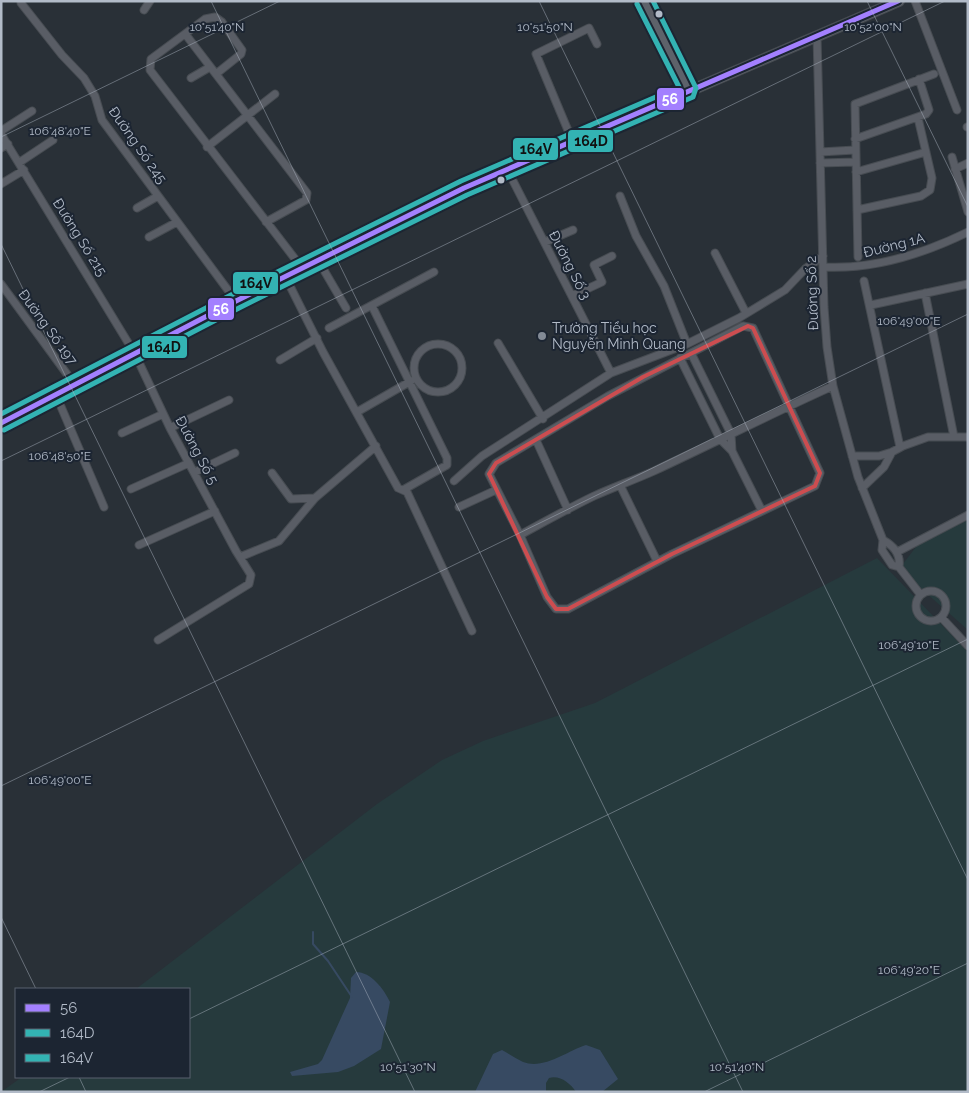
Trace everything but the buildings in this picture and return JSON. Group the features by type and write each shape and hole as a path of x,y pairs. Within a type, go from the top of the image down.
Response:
{"main road":[{"path":"644,1 689,90"},
{"path":"3,420 56,395 285,276 507,169 817,36 881,4 899,1"}],"street":[{"path":"144,10 150,1"},
{"path":"915,1 957,110"},
{"name":"Đường Số 245","path":"21,3 62,55 84,78 95,96 102,120 236,301"},
{"path":"216,74 241,54 242,50 222,22 215,17 206,19 151,60 150,70 302,268"},
{"path":"572,140 536,54 589,28 597,44"},
{"path":"186,35 307,193 306,200 266,222"},
{"name":"Đường Số 2","path":"817,36 823,267 826,332 833,386 862,488 883,540 882,550 888,561 892,565 899,567 920,594"},
{"path":"191,78 210,66"},
{"path":"858,258 855,102 934,74"},
{"path":"855,139 918,118 929,110 919,79"},
{"path":"207,146 274,94"},
{"path":"1,132 32,111"},
{"path":"857,210 921,196 930,190 932,178 918,118"},
{"name":"Đường Số 215","path":"1,132 4,146 20,162 135,354"},
{"path":"20,162 53,140"},
{"path":"820,152 855,150"},
{"path":"856,172 926,152"},
{"path":"952,157 968,212"},
{"path":"820,163 856,162"},
{"path":"955,169 968,162"},
{"name":"Đường Số 3","path":"507,169 611,373"},
{"path":"1,184 24,170"},
{"path":"138,208 158,196"},
{"path":"620,196 636,236 664,286 687,344"},
{"path":"149,237 177,222"},
{"path":"544,242 573,230"},
{"name":"Đường 1A","path":"823,267 848,268 908,257 968,232"},
{"path":"715,253 746,313"},
{"path":"572,296 602,282 594,265 612,256"},
{"path":"454,481 482,456 611,373 687,344 746,313 785,290 823,256"},
{"path":"318,260 346,308"},
{"path":"329,328 434,272"},
{"path":"285,276 330,366 398,488 407,492 472,631"},
{"path":"864,281 871,305 900,447"},
{"name":"Đường Số 197","path":"1,284 75,385"},
{"path":"871,305 968,284"},
{"path":"925,293 954,436"},
{"path":"372,306 412,380 447,458 447,464 403,490"},
{"path":"748,326 753,328 820,473 818,482 815,486 657,561 568,608 556,609 547,597 520,535 489,474 496,463 608,396 680,358 748,326"},
{"path":"280,360 317,338"},
{"path":"498,343 543,418"},
{"path":"446,345 460,358 460,377 457,383 447,390 441,392 429,391 412,380 415,359 428,346 446,345"},
{"path":"691,353 731,434 732,451"},
{"name":"Đường Số 5","path":"135,354 170,428 251,575 249,584 158,640"},
{"path":"680,358 720,439 732,451 762,511"},
{"path":"357,412 412,380"},
{"path":"520,535 620,485 833,386"},
{"path":"56,395 104,507"},
{"path":"170,428 228,400"},
{"path":"122,433 163,414"},
{"path":"852,456 892,452 900,447 928,437 968,437"},
{"path":"536,440 568,510"},
{"path":"240,557 279,540 315,498 376,446"},
{"path":"862,488 884,466 892,452"},
{"path":"195,472 235,453"},
{"path":"131,489 189,463"},
{"path":"272,473 292,499 315,498"},
{"path":"620,485 657,561"},
{"path":"459,506 496,490"},
{"path":"139,545 215,511"},
{"path":"897,552 968,515"},
{"path":"883,540 892,545 897,552 900,559 899,567"},
{"path":"929,590 942,595 946,609 941,617 927,621 919,616 915,602 920,594 929,590"},
{"path":"941,617 968,646"}],"highlighted area":[{"path":"748,326 753,328 820,473 815,486 672,554 568,609 556,609 547,597 489,474 496,463 643,377"}],"green space":[{"path":"968,513 968,630 899,569 919,543"},
{"path":"877,558 968,652 968,1092 1,1092 21,1078 190,1078 190,988 137,988 377,804 442,760 483,741 595,703"}],"water":[{"path":"356,972 372,978 390,1002 381,1049 354,1066 338,1072 292,1076 290,1072 318,1064 322,1060 350,998 351,978"},
{"path":"586,1045 600,1050 618,1079 602,1092 576,1092 564,1080 553,1077 549,1078 546,1083 546,1092 475,1092 493,1054 502,1050 523,1062 539,1064"}],"waterway":[{"path":"313,932 313,944 328,961 352,997"}],"transit line":[{"name":"164D","path":"4,430 239,308 467,195 693,97 696,88 653,1"},
{"name":"56","path":"1,423 236,301 464,188 898,1"},
{"name":"164V","path":"1,414 233,294 461,181 679,87 637,4"}],"place":[{"name":"Trường Tiểu học Nguyễn Minh Quang","path":"542,336"}]}
